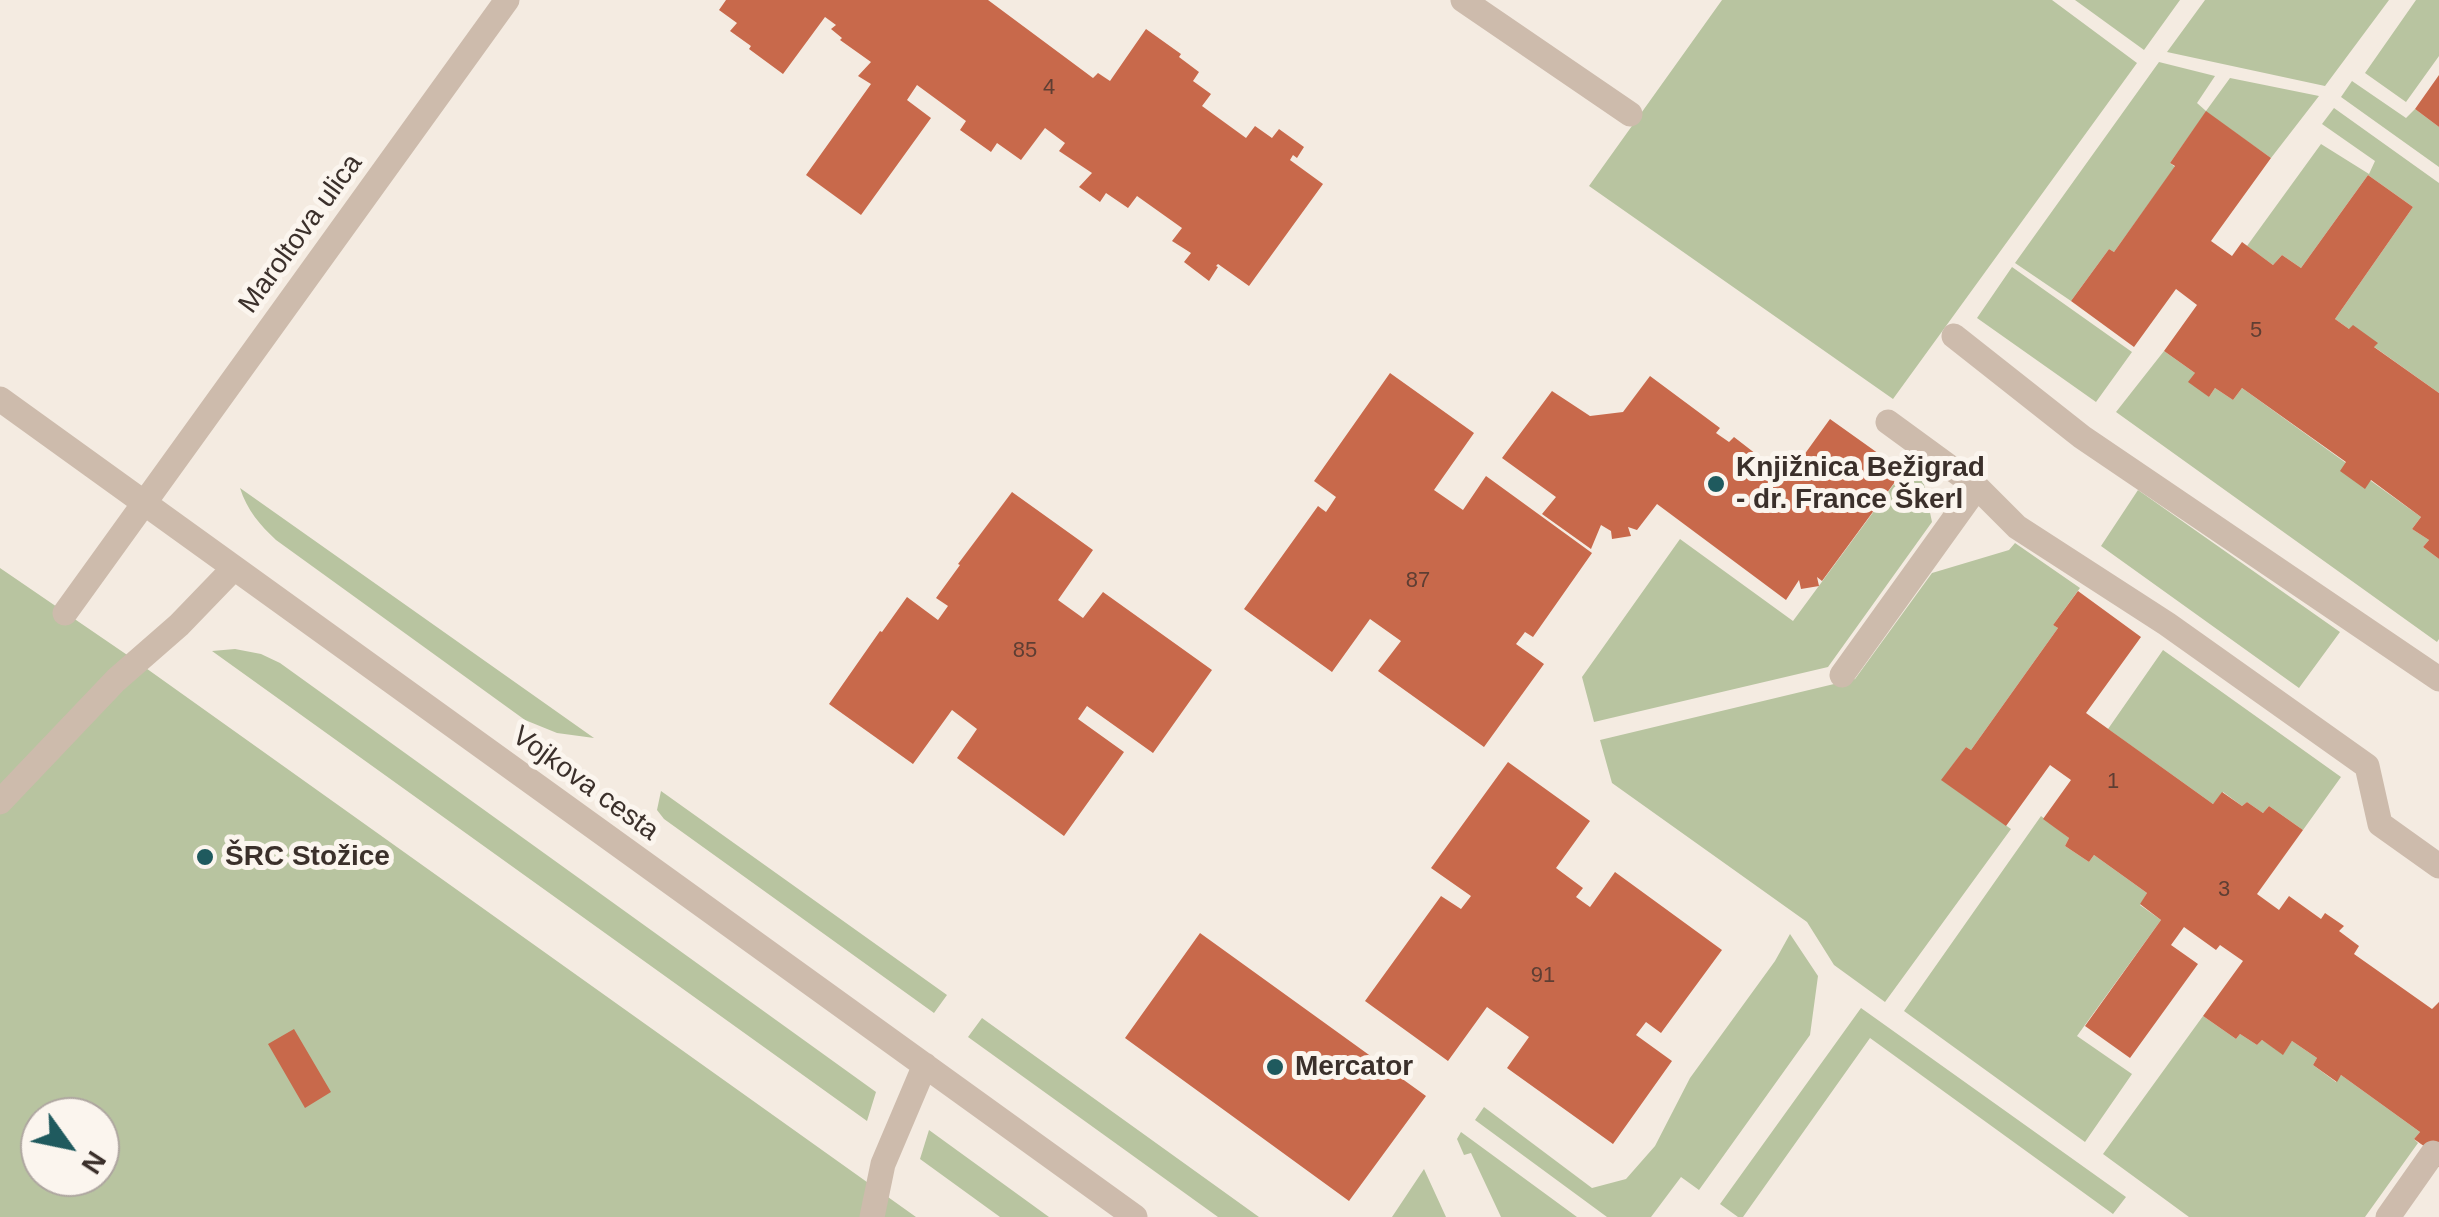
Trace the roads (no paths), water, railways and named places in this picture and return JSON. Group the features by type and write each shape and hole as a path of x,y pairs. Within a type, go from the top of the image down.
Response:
{"street":[{"name":"Maroltova ulica","path":"65,613 507,0"},
{"path":"1463,0 1630,114"},
{"path":"1954,336 2082,437 2439,679"},
{"name":"Vojkova cesta","path":"0,399 1135,1217"},
{"path":"1888,422 1977,487 2017,527 2167,624 2367,766 2380,824 2439,866"},
{"path":"1842,675 1977,487"},
{"path":"0,802 126,670 180,624 234,568"},
{"path":"872,1217 883,1164 924,1065"},
{"path":"2388,1217 2433,1153"}],"place":[{"name":"Knjižnica Bežigrad - dr. France Škerl","path":"1716,484"},
{"name":"ŠRC Stožice","path":"205,857"},
{"name":"Mercator","path":"1275,1067"}]}
